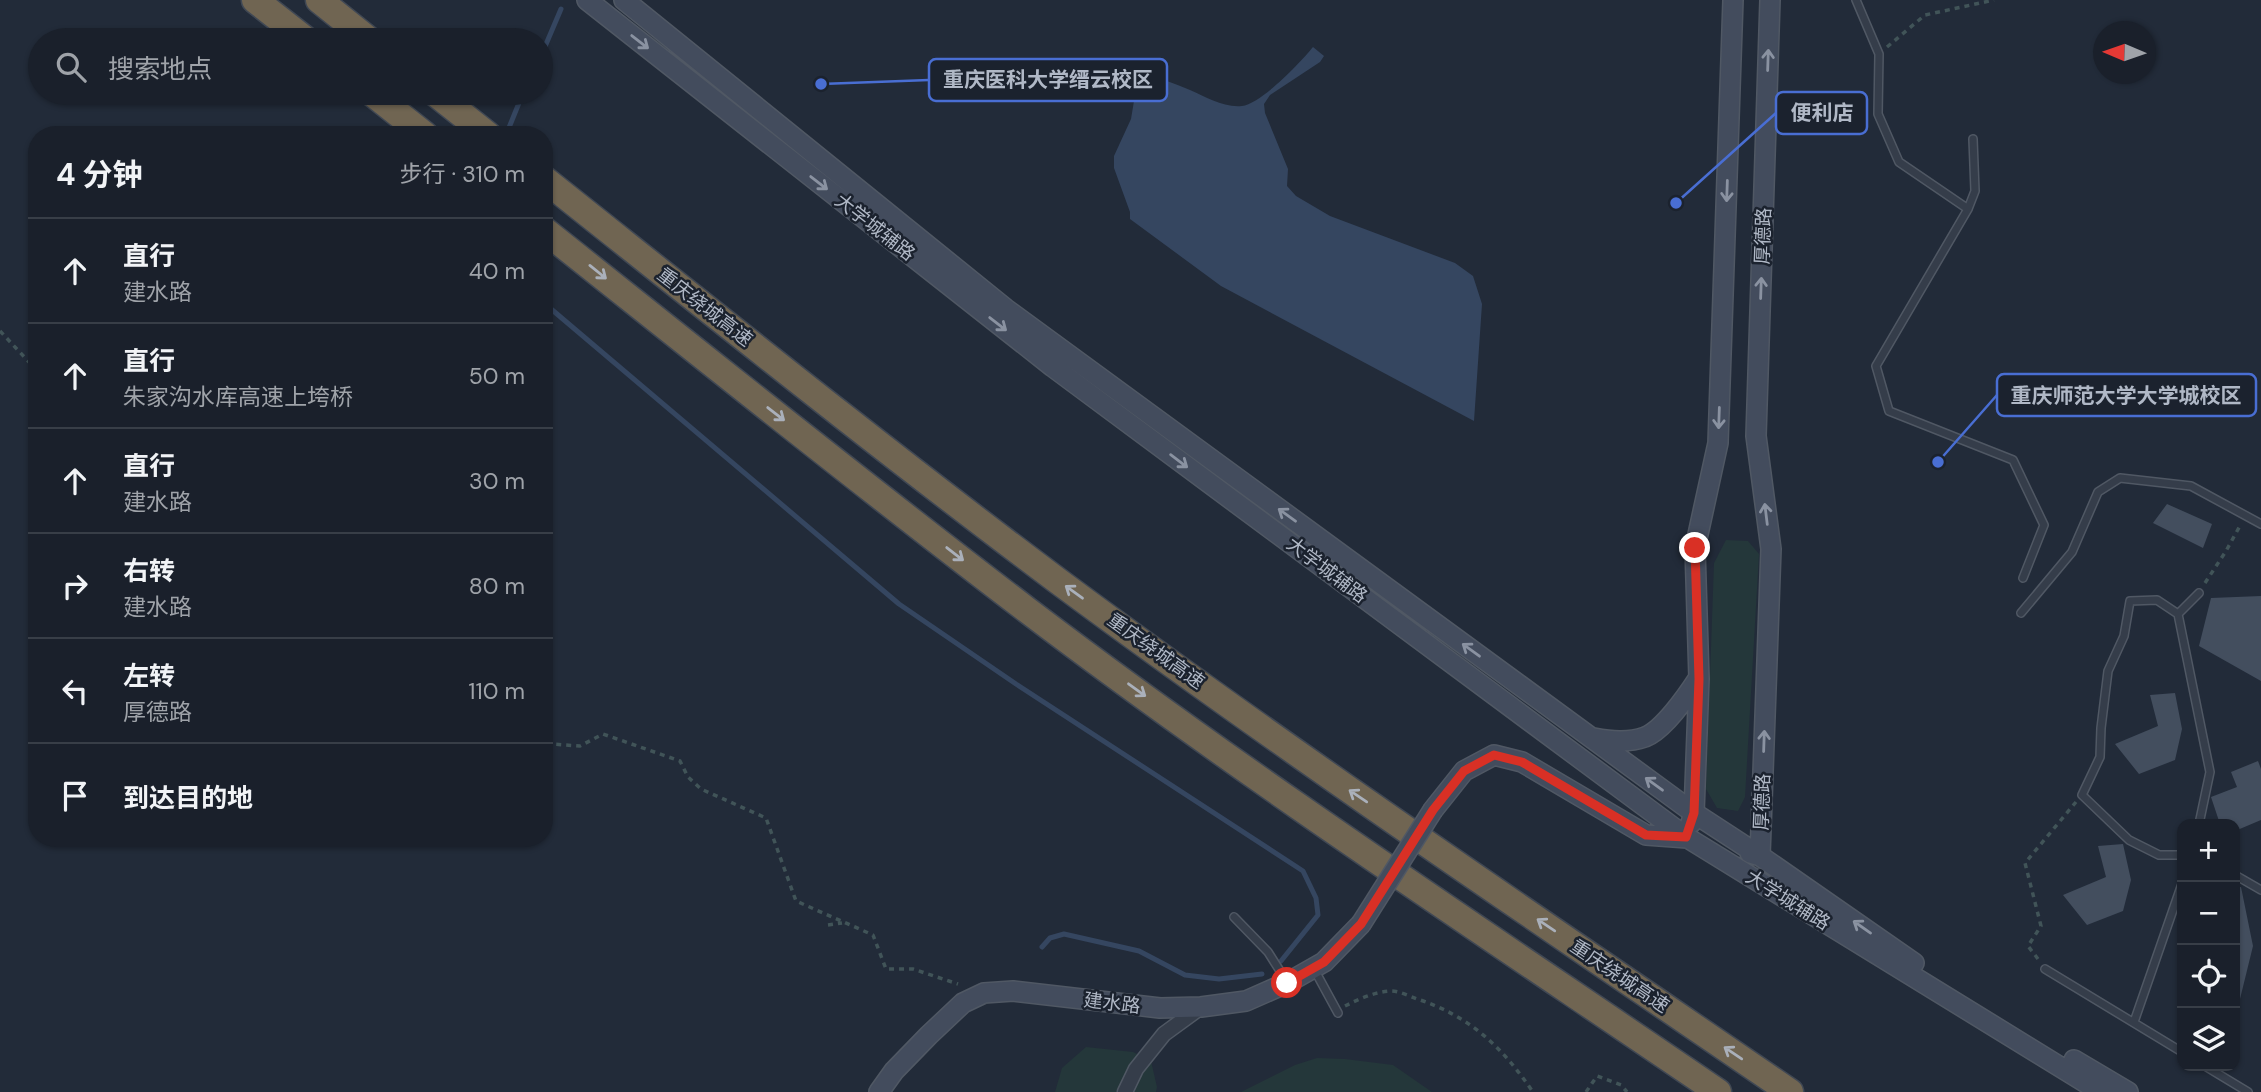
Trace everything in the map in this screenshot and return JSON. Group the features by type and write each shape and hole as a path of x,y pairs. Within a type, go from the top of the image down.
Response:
{"highway":[{"path":"255,0 291,28"},
{"path":"319,0 354,28"},
{"path":"387,105 414,126"},
{"path":"450,105 477,126"},
{"name":"重庆绕城高速","path":"553,186 806,387 1068,588 1315,767 1790,1092"},
{"name":"重庆绕城高速","path":"553,237 1040,620 1290,801 1718,1092"}],"street":[{"name":"大学城辅路","path":"587,0 1053,367 1686,837 2101,1092"},
{"name":"大学城辅路","path":"624,0 1006,309 1694,813 1937,979 2128,1092"},
{"name":"厚德路","path":"1733,0 1718,443 1695,548 1699,679 1694,813 1686,837 1760,856 1771,549 1756,436 1770,0"},
{"path":"1591,737 1617,742 1647,737 1679,709 1699,679"},
{"name":"建水路","path":"879,1092 894,1071 937,1027 963,1003 984,993 1013,991 1160,1008 1201,1007 1246,1001 1287,983 1324,962 1361,924 1433,810 1464,771 1494,755 1522,762 1646,835 1686,837"},
{"path":"1125,1092 1136,1069 1164,1034 1201,1007"}],"lane":[{"path":"1856,0 1879,54 1878,114 1899,162 1968,209"},
{"path":"1973,139 1975,191 1968,209 1876,366 1889,411 2013,460 2044,525 2023,578"},
{"path":"2021,613 2072,552 2098,492 2120,478 2191,486 2261,524"},
{"path":"2178,614 2199,593"},
{"path":"2177,855 2159,855 2129,840 2082,795 2100,757 2108,671 2124,636 2130,601 2157,600 2178,614 2210,772 2200,819"},
{"path":"2240,878 2261,890"},
{"path":"2134,1022 2177,898"},
{"path":"1234,917 1268,952 1287,983"},
{"path":"1313,968 1337,1011"},
{"path":"2045,969 2177,1049"},
{"path":"2213,1071 2248,1092"}],"path":[{"path":"1879,54 1925,15 1994,0"},
{"path":"0,331 28,361"},
{"path":"2199,593 2245,516"},
{"path":"553,744 580,746 603,734 680,761 688,777 701,789 766,818 796,901 873,935 886,969 913,969 984,993"},
{"path":"2045,969 2028,946 2041,926 2025,863 2082,795"},
{"path":"828,925 844,922"},
{"path":"1337,1011 1364,997 1394,991 1441,1007 1487,1037 1520,1073 1533,1092"},
{"path":"1586,1092 1597,1076 1621,1085 1627,1092"}],"shaded area":[{"path":"1726,540 1748,541 1759,554 1745,797 1738,811 1717,808 1706,789 1714,563"},
{"path":"1086,1047 1133,1052 1151,1061 1156,1092 1055,1092 1062,1068"},
{"path":"1317,1058 1393,1065 1432,1092 1241,1092 1295,1065"}],"water":[{"path":"1313,47 1324,56 1320,62 1270,95 1264,104 1265,113 1288,169 1287,186 1296,196 1330,216 1455,263 1473,276 1482,304 1474,421 1221,286 1130,219 1114,168 1114,156 1131,119 1139,71 1222,104 1242,106 1250,104 1270,90"}],"building":[{"path":"2167,504 2212,524 2203,548 2153,523"},
{"path":"2261,596 2261,681 2199,646 2211,598"},
{"path":"2175,693 2182,729 2175,760 2139,774 2115,744 2158,726 2150,695"},
{"path":"2258,761 2261,769 2261,820 2240,829 2240,819 2218,819 2211,797 2237,787 2231,772"},
{"path":"2123,844 2131,880 2123,911 2087,925 2063,895 2106,877 2098,846"},
{"path":"2240,887 2253,946 2240,999 2240,945"}],"waterway":[{"path":"553,28 561,9"},
{"path":"510,126 518,105"},
{"path":"553,311 899,604 1016,684 1303,871 1316,898 1318,915 1281,961"},
{"path":"1042,947 1050,938 1064,934 1139,951 1185,975 1219,979 1262,974"}],"place":[{"name":"重庆医科大学缙云校区","path":"821,84"},
{"name":"便利店","path":"1676,203"},
{"name":"重庆师范大学大学城校区","path":"1938,462"}],"route":[{"path":"1287,983 1324,962 1361,924 1433,810 1464,771 1494,755 1522,762 1646,835 1686,837 1694,813 1699,679 1695,548"}]}
